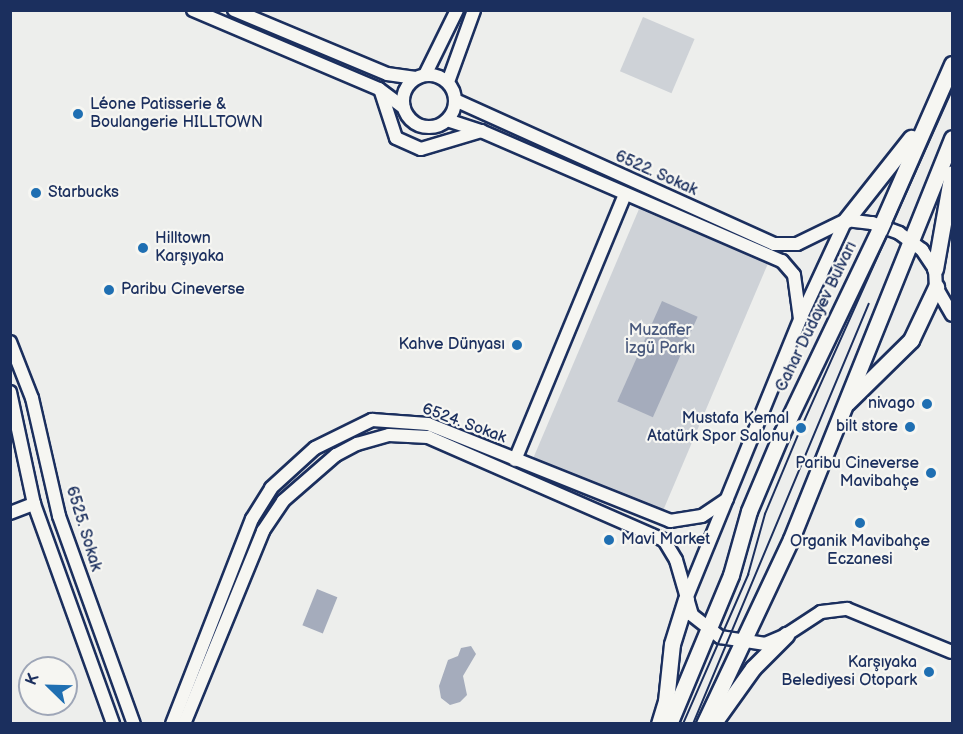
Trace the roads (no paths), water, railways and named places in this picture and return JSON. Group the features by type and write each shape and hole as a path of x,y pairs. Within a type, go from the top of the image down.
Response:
{"main road":[{"path":"846,220 859,200 905,151 952,63"},
{"name":"Cahar Dudayev Bulvarı","path":"669,723 731,575 749,511 782,433 881,226 952,63"},
{"path":"704,723 740,641 791,539 952,138"},
{"path":"935,270 952,173"},
{"path":"843,405 853,400 911,340 936,287"},
{"path":"659,723 666,700 672,644 686,600"},
{"path":"713,723 753,668 786,635"}],"street":[{"path":"193,10 379,89 404,108 419,124 433,126 447,120 455,100 448,82 474,10"},
{"path":"234,10 387,74 421,76 448,82"},
{"path":"404,108 404,94 421,76 457,10"},
{"path":"379,89 396,138 420,149 481,131"},
{"name":"6522. Sokak","path":"455,100 774,244 796,244 846,220"},
{"name":"6522. Sokak","path":"447,120 481,131 782,261 794,275 800,319"},
{"path":"515,460 625,194"},
{"path":"686,600 800,319 846,220 881,226 911,241 935,270 936,287 952,315"},
{"name":"6525. Sokak","path":"10,342 32,399 59,516 134,723"},
{"path":"10,392 34,504 112,723"},
{"name":"6524. Sokak","path":"172,723 252,519 271,488 315,448 372,420 400,419 428,424 670,521 702,516 727,499"},
{"name":"6524. Sokak","path":"184,723 263,531 283,501 336,455 373,438 406,434 428,437 652,533 671,549 692,615 708,631"},
{"path":"10,513 34,504"},
{"path":"708,631 740,641 765,644 786,635 821,612 847,609 952,652"}],"water":[{"path":"662,301 698,317 653,417 617,401"},
{"path":"317,589 337,597 323,633 302,625"},
{"path":"471,646 476,654 463,676 467,695 460,702 450,705 441,698 439,686 448,660 458,656 461,648"}],"tram line":[{"path":"683,724 748,575 765,514 801,428 952,91"},
{"path":"693,724 869,304"}],"place":[{"name":"Léone Patisserie & Boulangerie HILLTOWN","path":"78,114"},
{"name":"Starbucks","path":"36,193"},
{"name":"Hilltown Karşıyaka","path":"143,248"},
{"name":"Paribu Cineverse","path":"109,290"},
{"name":"Kahve Dünyası","path":"517,345"},
{"name":"nivago","path":"927,404"},
{"name":"bilt store","path":"910,427"},
{"name":"Mustafa Kemal Atatürk Spor Salonu","path":"801,428"},
{"name":"Paribu Cineverse Mavibahçe","path":"931,473"},
{"name":"Organik Mavibahçe Eczanesi","path":"860,523"},
{"name":"Mavi Market","path":"609,540"},
{"name":"Karşıyaka Belediyesi Otopark","path":"929,672"}],"park label":[{"name":"Muzaffer İzgü Parkı","path":"660,340"}]}
